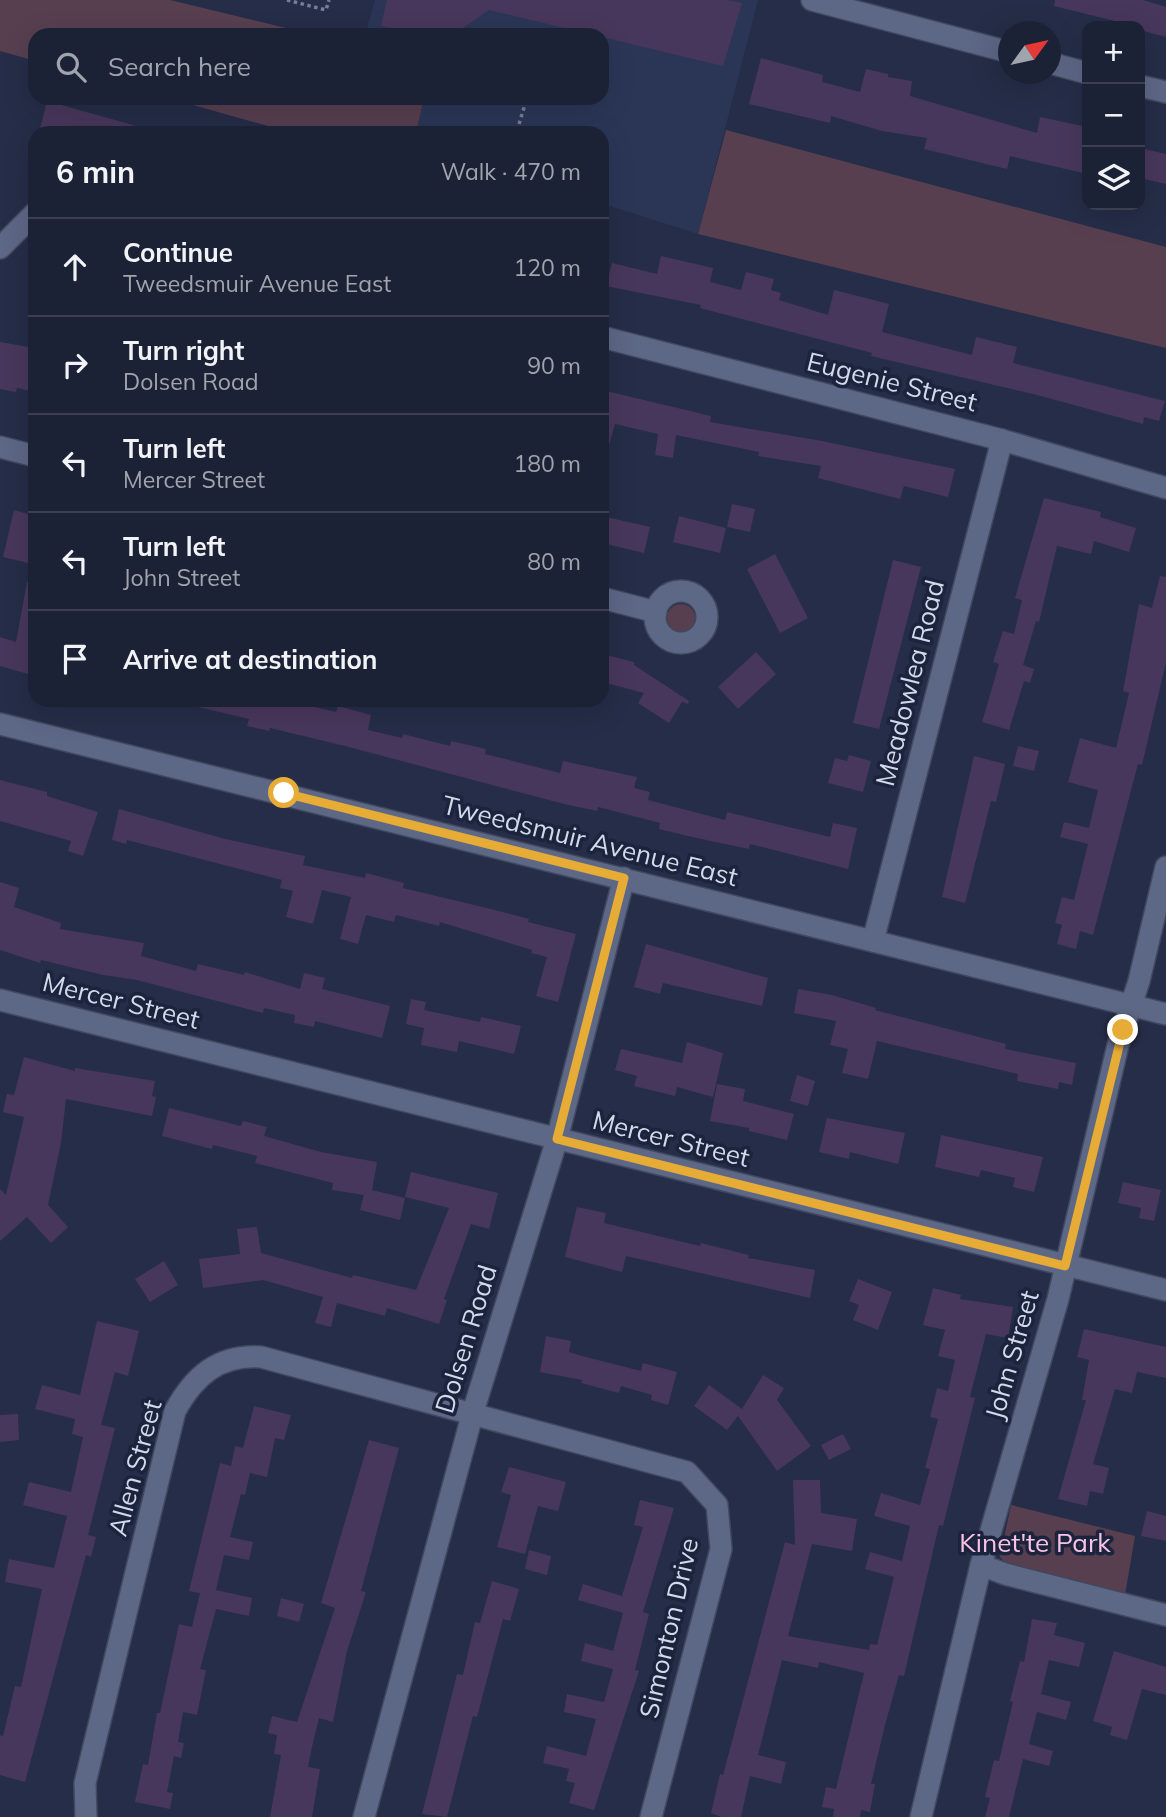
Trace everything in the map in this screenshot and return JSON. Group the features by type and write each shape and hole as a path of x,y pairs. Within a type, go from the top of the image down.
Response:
{"street":[{"path":"812,0 998,49"},
{"path":"1061,66 1082,72"},
{"path":"1145,87 1166,93"},
{"path":"0,248 28,220"},
{"name":"Eugenie Street","path":"609,339 1002,440 1166,488"},
{"name":"Meadowlea Road","path":"873,941 1002,440"},
{"path":"0,447 28,454"},
{"path":"609,600 656,612"},
{"name":"Tweedsmuir Avenue East","path":"0,724 1166,1014"},
{"name":"John Street","path":"921,1817 981,1565 1065,1266 1166,867"},
{"name":"Dolsen Road","path":"364,1817 473,1412 557,1139 624,878"},
{"name":"Mercer Street","path":"0,1000 1166,1290"},
{"name":"Allen Street","path":"86,1817 85,1783 175,1411 187,1389 205,1371 224,1360 251,1357 473,1412"},
{"name":"Simonton Drive","path":"473,1412 687,1472 717,1505 721,1549 651,1817"},
{"path":"981,1565 1005,1574 1166,1615"}],"path":[{"path":"287,0 326,10 328,0"},
{"path":"519,124 525,105"}],"shaded area":[{"path":"375,0 758,0 698,234 609,206 609,126 418,126 422,105 609,105 609,28 367,28"}],"green space":[{"path":"0,0 170,0 286,28 28,28 28,59 0,51"},
{"path":"193,105 422,105 418,126 268,126"},
{"path":"726,130 1166,247 1166,348 698,234"},
{"path":"681,604 691,608 695,618 691,628 681,632 671,628 667,618 671,608"},
{"name":"Kinet'te Park","path":"1011,1505 1135,1536 1125,1595 1011,1569 1000,1557"}],"building":[{"path":"387,0 727,0 742,3 723,66 609,39 609,28 564,28 489,10 463,28 381,26"},
{"path":"1055,0 1143,0 1166,7 1166,37 1145,31 1145,21 1115,21 1054,6"},
{"path":"761,58 823,75 822,82 860,92 866,69 888,74 888,77 912,81 910,96 1037,133 1040,117 1082,126 1082,173 1010,156 1007,169 924,149 927,138 882,131 831,116 830,123 749,104"},
{"path":"46,105 61,105 136,126 41,126"},
{"path":"1145,149 1166,154 1166,184 1145,179"},
{"path":"661,256 713,268 710,282 741,290 746,272 774,279 771,290 781,293 779,300 828,315 834,290 889,304 882,332 972,355 976,337 1017,347 1013,363 1165,401 1159,421 1144,417 1143,424 1041,396 871,356 872,353 700,308 701,305 609,287 612,263 657,274"},
{"path":"0,342 28,347 28,390 17,388 16,392 0,389"},
{"path":"609,392 711,416 710,422 822,441 955,469 948,497 904,486 900,499 818,478 821,466 758,456 759,452 676,435 673,458 655,455 658,434 615,424 609,445"},
{"path":"1044,498 1101,512 1100,517 1136,528 1129,552 1094,541 1091,554 1057,546 1039,622 1036,621 1023,665 1034,669 1030,683 1024,681 1009,730 982,722 999,664 993,662 1003,631 1014,634 1022,600 1015,598"},
{"path":"732,504 755,509 750,532 727,527"},
{"path":"14,510 28,514 28,563 3,557"},
{"path":"679,516 726,528 720,553 673,542"},
{"path":"609,518 650,527 644,553 609,545"},
{"path":"775,554 808,618 780,633 747,569"},
{"path":"893,560 921,567 879,729 853,723"},
{"path":"1160,576 1166,577 1166,662 1142,765 1138,764 1093,935 1080,931 1076,949 1057,944 1062,925 1055,923 1062,897 1074,900 1088,844 1060,837 1064,822 1089,828 1098,790 1068,782 1080,738 1116,748 1129,693 1123,691 1139,604 1152,608"},
{"path":"28,582 28,674 0,666 0,637 16,642"},
{"path":"756,652 776,674 738,709 718,687"},
{"path":"609,656 634,662 634,665 689,701 688,704 682,702 669,723 638,703 644,693 609,684"},
{"path":"198,707 315,707 336,712 338,707 342,707 371,715 368,730 402,738 403,734 450,746 451,741 486,749 485,754 560,773 563,761 637,777 634,788 650,792 648,800 725,820 727,812 830,837 833,823 857,828 848,869 750,844 749,849 692,837 659,829 660,823 598,807 597,811 564,804 345,746 270,728 269,731 247,726 249,719"},
{"path":"1018,746 1039,751 1034,771 1013,766"},
{"path":"849,755 871,761 863,792 828,783 835,758 847,761"},
{"path":"974,756 1005,764 996,802 991,801 965,903 942,897"},
{"path":"0,780 47,792 47,796 98,812 83,856 68,851 71,841 0,821"},
{"path":"119,809 225,839 305,856 303,865 365,878 366,873 404,883 403,888 529,919 528,922 576,934 558,1002 536,996 547,957 531,953 532,950 440,922 439,926 396,915 394,922 366,915 358,944 340,939 351,897 322,890 313,924 286,917 293,891 280,888 282,880 127,840 126,844 112,840"},
{"path":"0,882 19,888 14,907 61,923 60,929 144,943 141,956 196,971 198,964 244,975 245,972 300,989 304,973 325,978 322,989 390,1006 382,1038 315,1021 314,1027 294,1023 295,1015 264,1008 263,1013 137,980 41,960 40,963 0,950"},
{"path":"646,944 768,978 762,1006 663,983 660,994 634,987"},
{"path":"798,989 832,995 876,1008 875,1010 1006,1044 1005,1049 1076,1063 1072,1085 1059,1082 1058,1089 1017,1081 1018,1074 877,1041 868,1079 842,1073 848,1049 830,1045 836,1021 794,1013"},
{"path":"411,999 426,1002 424,1010 480,1022 481,1017 521,1026 514,1054 459,1041 457,1052 421,1045 424,1028 406,1024"},
{"path":"687,1042 723,1053 713,1097 677,1087 675,1096 634,1086 637,1076 615,1070 621,1049 682,1063"},
{"path":"24,1057 75,1071 75,1068 155,1081 152,1096 156,1097 152,1116 66,1099 61,1143 48,1205 68,1227 51,1243 27,1217 0,1241 0,1189 6,1195 24,1117 3,1112 7,1094 14,1095"},
{"path":"797,1075 815,1081 808,1106 790,1101"},
{"path":"717,1084 745,1089 743,1101 794,1114 787,1140 749,1131 749,1128 710,1121"},
{"path":"169,1108 241,1126 243,1121 267,1127 264,1136 321,1152 377,1162 372,1190 405,1198 400,1220 360,1210 364,1195 332,1190 333,1183 255,1163 257,1156 213,1145 212,1149 162,1136"},
{"path":"827,1118 905,1133 898,1164 850,1152 849,1159 819,1152"},
{"path":"941,1135 1043,1157 1034,1192 1013,1187 1015,1178 981,1170 979,1177 935,1167"},
{"path":"411,1172 498,1193 489,1229 471,1224 444,1299 447,1300 439,1324 387,1308 385,1316 337,1303 331,1327 315,1323 323,1297 263,1280 203,1288 199,1259 240,1254 237,1229 257,1227 261,1253 352,1278 353,1275 416,1290 449,1208 405,1197"},
{"path":"1123,1182 1161,1190 1154,1221 1139,1218 1141,1208 1118,1203"},
{"path":"577,1207 606,1213 604,1223 700,1246 701,1243 749,1255 748,1258 815,1270 810,1298 626,1256 622,1272 565,1257"},
{"path":"164,1261 178,1285 150,1302 135,1279"},
{"path":"858,1279 892,1292 878,1330 853,1320 859,1305 849,1301"},
{"path":"933,1288 961,1295 960,1299 1013,1307 1008,1338 986,1334 970,1397 975,1398 943,1526 939,1525 904,1676 899,1675 885,1725 871,1784 875,1784 870,1812 861,1810 860,1817 833,1817 834,1809 822,1807 826,1787 836,1789 864,1673 819,1662 818,1668 782,1660 758,1755 786,1762 781,1784 750,1776 741,1817 721,1817 711,1813 785,1542 795,1545 793,1480 820,1480 821,1513 857,1519 852,1551 812,1544 788,1636 869,1650 870,1644 877,1645 894,1577 865,1569 870,1552 902,1561 910,1526 874,1516 881,1493 920,1505 930,1469 925,1468 938,1419 930,1417 937,1388 948,1391 955,1360 938,1356 945,1330 923,1325"},
{"path":"97,1321 139,1331 128,1376 115,1372 101,1425 115,1428 88,1535 96,1537 91,1557 86,1555 25,1782 0,1775 0,1735 3,1736 15,1686 21,1687 42,1589 5,1582 9,1559 54,1568 67,1516 23,1505 29,1482 71,1492 83,1437 72,1434 75,1419 35,1409 42,1385 80,1395"},
{"path":"1084,1329 1166,1347 1166,1378 1137,1372 1132,1393 1115,1389 1093,1464 1109,1468 1103,1494 1090,1491 1087,1506 1058,1499 1086,1400 1082,1400 1089,1360 1077,1357"},
{"path":"546,1336 571,1341 569,1352 582,1356 641,1371 643,1363 677,1372 668,1405 651,1400 652,1395 621,1386 619,1393 581,1383 582,1380 540,1372"},
{"path":"763,1375 784,1388 777,1400 811,1446 777,1471 738,1416 727,1430 694,1406 709,1385 742,1409"},
{"path":"254,1406 291,1415 284,1440 275,1438 267,1477 250,1473 245,1495 241,1494 230,1537 253,1542 249,1560 224,1555 216,1590 252,1598 249,1616 216,1609 200,1669 206,1670 197,1715 183,1712 178,1742 184,1743 181,1758 174,1756 167,1792 173,1793 170,1809 135,1802 143,1764 148,1765 157,1713 160,1713 179,1624 192,1627 200,1593 189,1591 220,1463 231,1466 235,1446 243,1448"},
{"path":"18,1414 19,1440 0,1442 0,1415"},
{"path":"843,1434 851,1449 829,1460 821,1445"},
{"path":"369,1440 399,1448 361,1591 366,1592 347,1651 333,1722 319,1718 312,1747 308,1767 320,1769 312,1817 270,1817 281,1755 274,1754 277,1735 268,1733 272,1716 297,1722 335,1608 321,1603"},
{"path":"509,1467 566,1482 558,1511 538,1506 525,1554 497,1547 511,1495 501,1492"},
{"path":"640,1500 674,1508 643,1612 649,1614 635,1670 639,1671 594,1810 569,1803 575,1783 566,1781 569,1769 543,1763 547,1746 586,1756 596,1719 564,1712 567,1694 604,1702 613,1669 581,1661 585,1643 613,1651 623,1613 578,1600 583,1584 622,1596 643,1527 634,1525"},
{"path":"1147,1511 1166,1516 1166,1541 1141,1536"},
{"path":"529,1550 551,1556 547,1575 525,1569"},
{"path":"492,1581 519,1589 510,1621 503,1619 477,1717 473,1716 447,1817 422,1814 457,1674 463,1675 475,1622 480,1623"},
{"path":"281,1598 304,1604 299,1622 277,1616"},
{"path":"1032,1619 1057,1623 1054,1635 1085,1643 1079,1667 1049,1660 1041,1694 1071,1702 1066,1720 1037,1712 1029,1744 1053,1751 1049,1766 1023,1759 1009,1817 985,1817 990,1798 985,1797 994,1760 999,1761 1013,1702 1010,1701 1020,1661 1024,1662"},
{"path":"1114,1651 1166,1667 1166,1695 1142,1689 1127,1740 1110,1735 1112,1727 1093,1721"}],"route":[{"path":"284,793 624,878 557,1139 1065,1266 1123,1030"}]}
